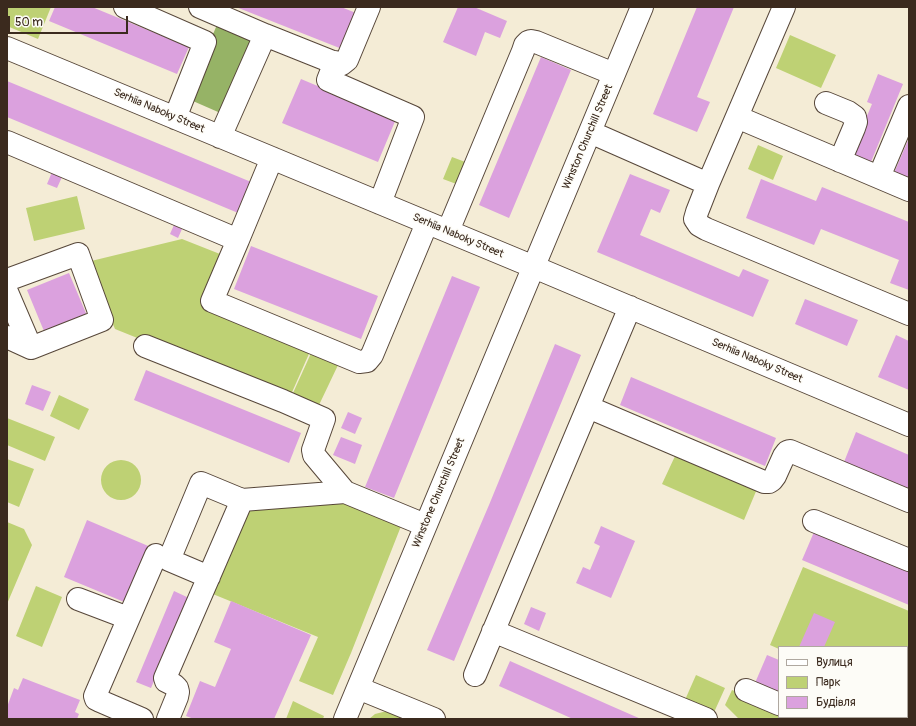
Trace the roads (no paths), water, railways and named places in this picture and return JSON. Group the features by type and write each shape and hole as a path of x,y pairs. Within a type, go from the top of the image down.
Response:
{"street":[{"path":"125,7 205,42 175,118"},
{"path":"200,7 340,65 347,60 369,7"},
{"name":"Winston Churchill Street","path":"534,267 642,7"},
{"path":"784,7 708,184 695,219 699,225 706,229 909,314"},
{"path":"220,137 265,34"},
{"path":"448,231 525,45 528,42 536,42 614,74"},
{"name":"Serhiia Naboky Street","path":"7,48 630,307 909,425"},
{"path":"335,62 328,80 413,117 380,203"},
{"path":"826,103 848,112 855,117 856,122 840,161"},
{"path":"879,177 909,106"},
{"path":"737,117 909,190"},
{"path":"590,132 708,184"},
{"path":"7,142 238,240"},
{"path":"272,158 212,302 359,362 367,361 372,356 427,223"},
{"path":"7,280 78,254 102,320 31,348 7,337"},
{"name":"Winstone Churchill Street","path":"345,719 534,267"},
{"path":"7,292 31,348"},
{"path":"475,675 630,307"},
{"path":"145,346 324,419 313,450 314,455 345,492"},
{"path":"588,407 764,482 769,482 772,480 784,456 790,451 909,501"},
{"path":"209,577 168,560 201,482 242,500 345,492 426,525"},
{"path":"168,719 178,692 177,688 166,681 165,678 242,500"},
{"path":"814,521 909,560"},
{"path":"142,719 100,701 96,699 95,696 156,555"},
{"path":"78,599 128,618"},
{"path":"493,631 706,719"},
{"path":"358,688 434,719"},
{"path":"746,690 778,704"}]}
